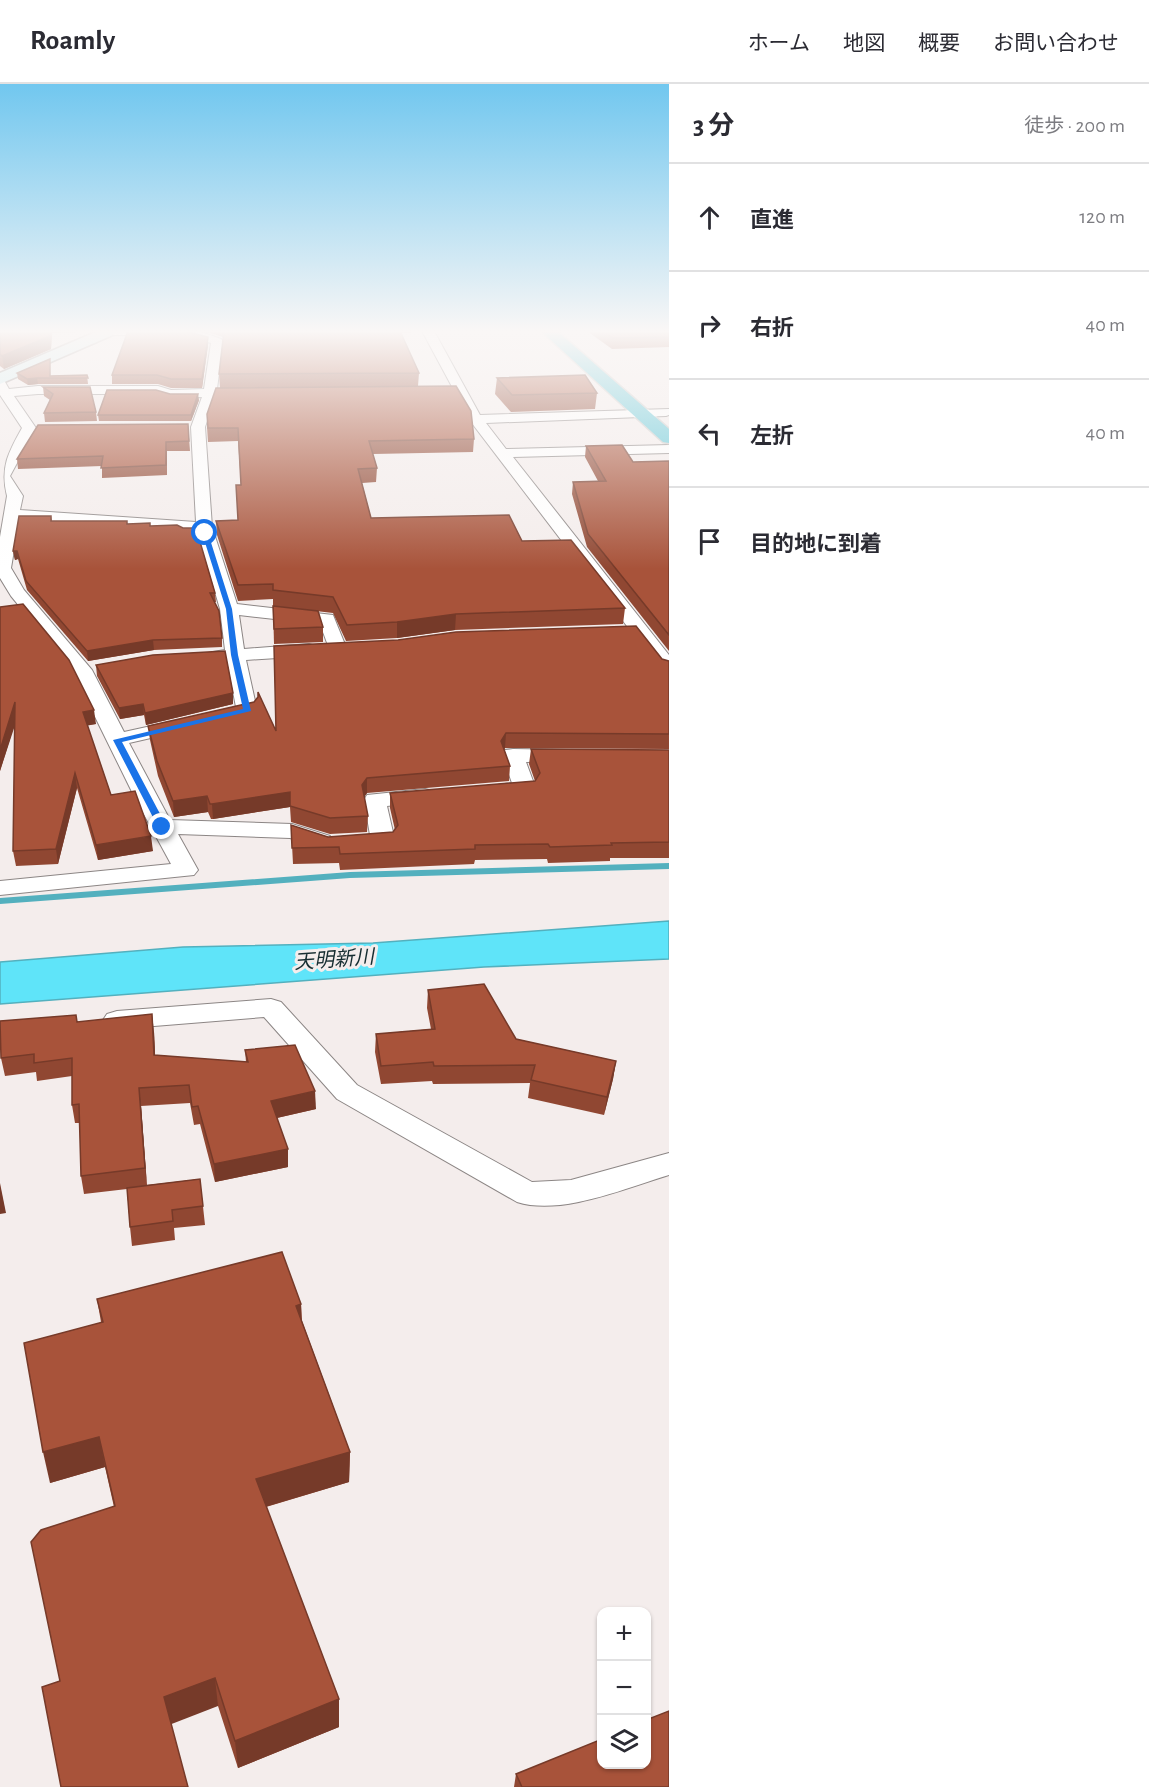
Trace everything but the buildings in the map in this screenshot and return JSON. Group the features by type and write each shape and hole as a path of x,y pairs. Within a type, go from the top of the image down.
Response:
{"highway":[{"path":"637,410 669,438"}],"street":[{"path":"0,888 186,870 117,740 93,668 18,592 3,568 15,496 3,476 35,428 21,410"},
{"path":"117,740 247,711 235,655 229,609 204,527 193,427 201,410"},
{"path":"470,410 669,668"},
{"path":"476,418 668,413"},
{"path":"502,453 669,449"},
{"path":"11,515 204,527"},
{"path":"229,609 327,619 337,647"},
{"path":"617,632 640,631"},
{"path":"200,656 357,647"},
{"path":"479,792 525,789 513,755 591,756"},
{"path":"162,827 291,831 328,843 383,841 375,800 445,795"},
{"path":"94,1021 271,1008 347,1092 528,1194 571,1192 669,1164"}],"water":[{"name":"天明新川","path":"669,921 669,959 484,967 0,1004 0,962 183,947 373,943"}],"waterway":[{"path":"0,901 350,875 669,866"}],"route":[{"path":"162,827 117,740 247,711 235,655 229,609 205,533"}]}
